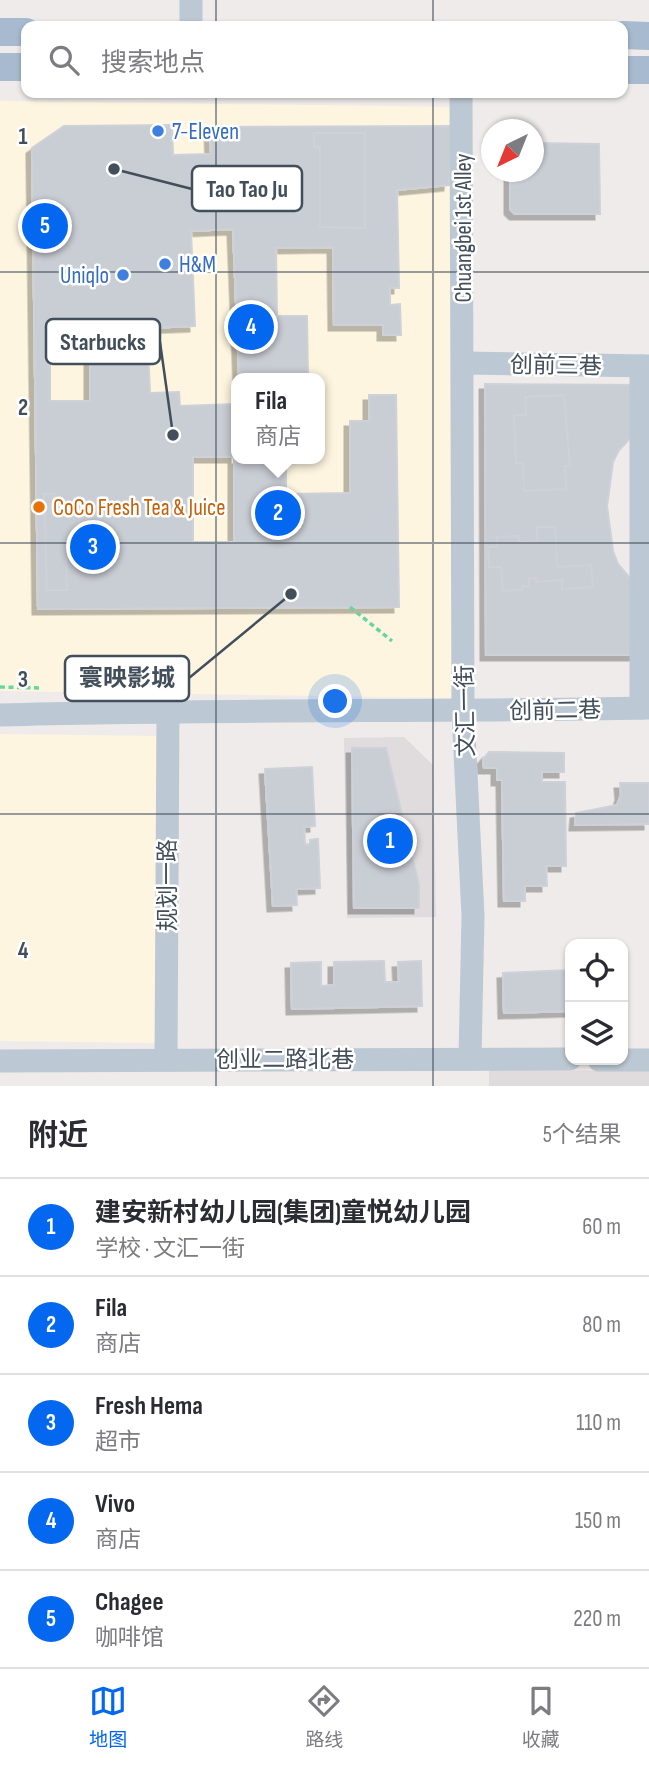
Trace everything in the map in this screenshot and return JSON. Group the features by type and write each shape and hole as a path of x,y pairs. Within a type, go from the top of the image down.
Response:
{"main road":[{"path":"0,32 21,32"},
{"path":"628,35 649,36"},
{"path":"0,67 21,68"},
{"path":"628,70 649,70"}],"street":[{"path":"191,0 191,21"},
{"name":"Chuangbei 1st Alley","path":"461,98 464,363"},
{"name":"创前三巷","path":"464,363 645,366"},
{"name":"文汇一街","path":"464,363 463,712 473,916 470,1058"},
{"path":"645,366 645,708"},
{"name":"创前二巷","path":"0,715 168,710 463,712 645,708"},
{"name":"规划一路","path":"166,1060 168,710"},
{"name":"创业二路北巷","path":"0,1061 565,1059"},
{"path":"628,1060 649,1060"}],"path":[{"path":"350,607 392,641"},
{"path":"0,687 40,688"}],"shaded area":[{"path":"0,101 455,107 453,698 0,691"},
{"path":"0,734 160,736 157,1043 0,1041"},
{"path":"404,737 433,765 436,917 347,918 344,738"},
{"path":"489,1070 649,1071 649,1086 489,1086"}],"building":[{"path":"172,125 173,155 211,154 210,127 452,126 449,185 397,190 399,288 390,288 390,305 400,304 401,335 383,335 383,325 334,325 333,247 276,248 277,316 307,316 308,373 239,373 233,229 191,231 195,326 147,328 150,393 179,392 180,406 231,404 231,457 193,457 193,542 234,542 234,464 286,464 286,494 350,493 350,421 369,421 369,395 396,395 399,607 38,609 32,148 64,126","holes":["50,322 90,322 90,401 50,401"]},
{"path":"314,133 365,133 365,228 320,227 320,147 314,147"},
{"path":"544,143 599,144 600,214 515,214 510,209 510,182 544,182"},
{"path":"485,384 649,385 632,436 619,450 613,462 607,506 613,551 618,564 630,578 649,655 486,655"},
{"path":"564,395 570,466 565,466 566,489 524,491 523,463 516,463 514,415 526,415 525,397"},
{"path":"44,494 54,494 55,508 79,507 80,555 66,555 67,590 47,590"},
{"path":"537,527 555,527 557,567 591,565 593,587 562,589 562,580 536,582 536,578 529,578 529,586 522,586 522,590 503,591 501,567 489,567 488,547 497,547 497,537 519,536 519,542 537,541"},
{"path":"352,748 386,748 419,885 419,908 354,908"},
{"path":"489,752 564,753 564,772 542,772 542,782 565,782 566,866 546,866 547,886 525,886 525,901 504,901 502,780 497,780 497,768 484,768 483,759"},
{"path":"312,767 315,826 304,827 305,845 310,845 310,840 318,839 320,888 296,889 297,905 273,906 265,769"},
{"path":"620,783 649,783 649,824 575,825 576,813 617,805 621,795"},
{"path":"384,961 385,982 399,982 398,962 421,961 422,1006 292,1009 291,963 321,962 321,986 334,985 334,962"},
{"path":"565,970 565,1011 504,1013 503,973"}],"place":[{"name":"7-Eleven","path":"158,131"},
{"name":"Tao Tao Ju","path":"114,169"},
{"name":"Chagee","path":"45,226"},
{"name":"H&M","path":"165,264"},
{"name":"Uniqlo","path":"123,275"},
{"name":"Vivo","path":"251,327"},
{"name":"Starbucks","path":"173,435"},
{"name":"CoCo Fresh Tea & Juice","path":"39,507"},
{"name":"Fila","path":"278,513"},
{"name":"Fresh Hema","path":"93,547"},
{"name":"寰映影城","path":"291,594"},
{"name":"建安新村幼儿园(集团)童悦幼儿园","path":"390,841"}]}
